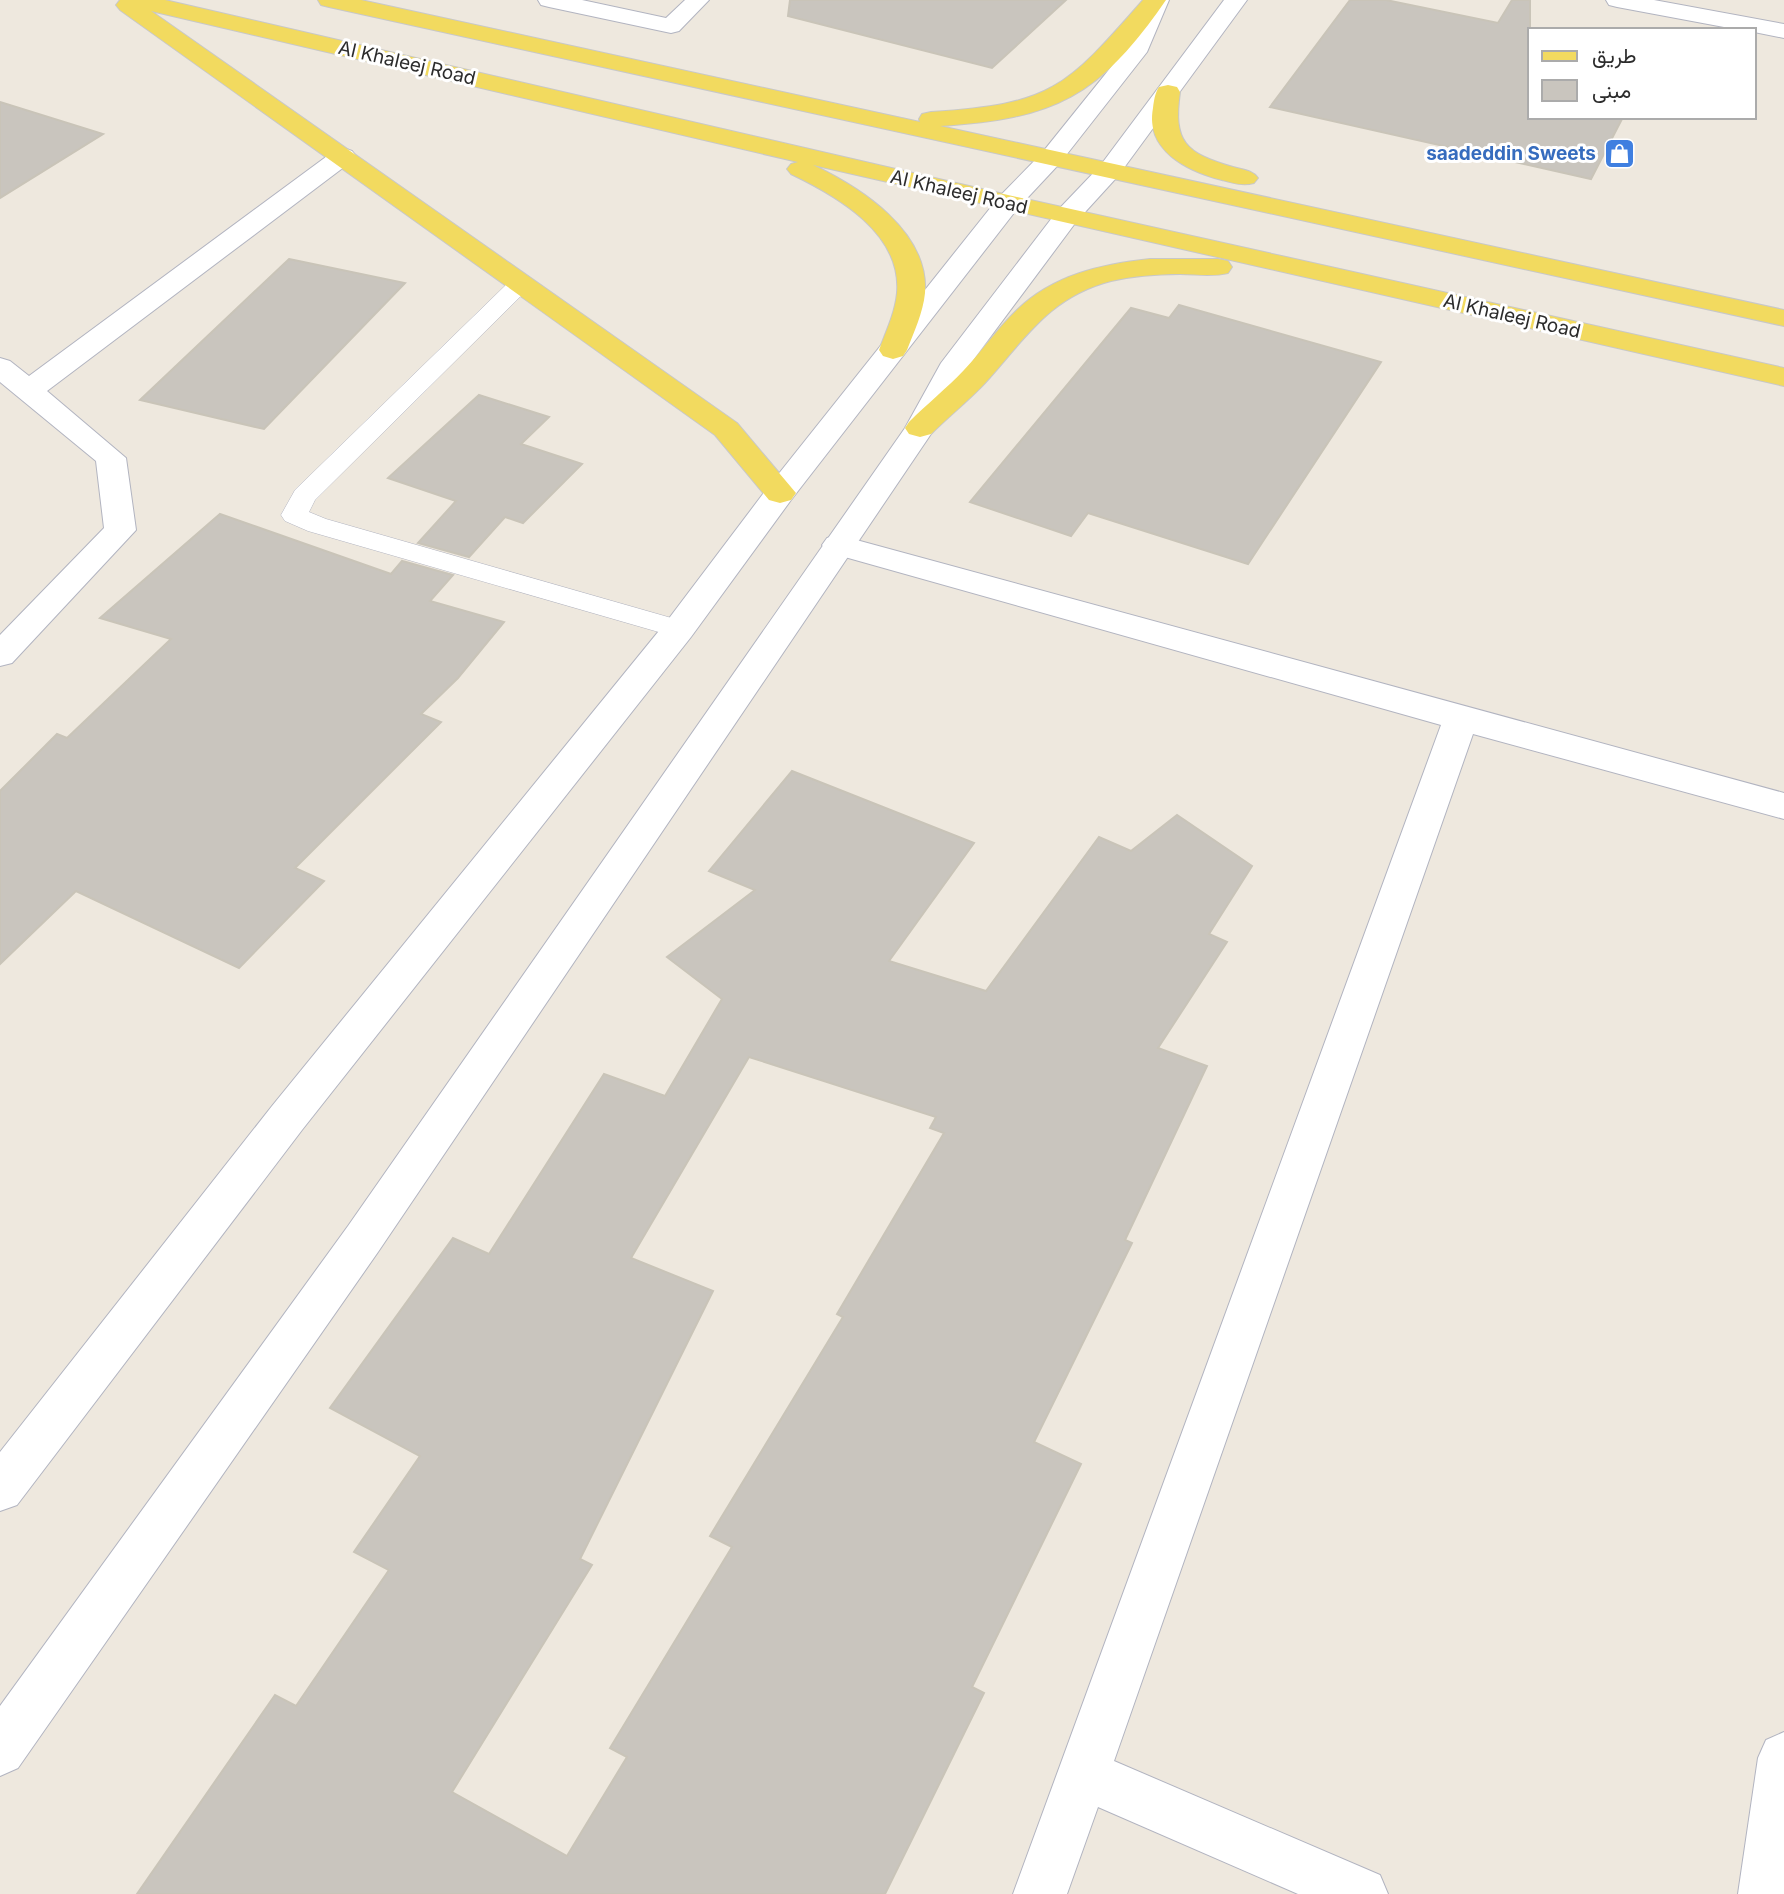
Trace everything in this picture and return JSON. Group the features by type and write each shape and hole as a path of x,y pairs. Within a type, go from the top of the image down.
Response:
{"main road":[{"path":"121,0 726,429 780,494"},
{"name":"Al Khaleej Road","path":"135,0 1008,203 1784,377"},
{"name":"Al Khaleej Road","path":"330,0 1784,318"},
{"path":"865,117 931,119 975,116 1049,100 1073,88 1089,74 1156,0"},
{"path":"1168,92 1164,120 1168,136 1179,150 1194,162 1241,177 1335,198 1456,247"},
{"path":"724,137 817,176 857,200 884,226 901,252 911,282 908,311 893,350"},
{"path":"920,428 980,370 1021,320 1044,301 1081,283 1112,273 1149,266 1318,272"}],"street":[{"path":"549,0 671,26 698,0"},
{"path":"0,1489 287,1118 679,629 780,494 1008,203 1051,158 1139,47 1156,0"},
{"path":"0,1750 363,1239 920,428 951,369 1067,216 1109,171 1236,0"},
{"path":"1618,0 1677,5 1784,31"},
{"path":"29,391 343,156"},
{"path":"0,367 111,458 120,530 0,655"},
{"path":"838,545 1784,806"},
{"path":"1040,1894 1461,719"},
{"path":"1765,1894 1784,1758"},
{"path":"1083,1774 1362,1894"}],"lane":[{"path":"520,284 304,496 294,515 317,525 679,629"}],"building":[{"path":"790,0 1066,0 992,68 788,16"},
{"path":"1350,0 1386,0 1498,23 1512,0 1530,0 1528,119 1622,119 1591,179 1270,107"},
{"path":"0,102 103,134 0,198"},
{"path":"289,259 405,283 264,429 140,400"},
{"path":"1179,305 1381,362 1248,564 1088,513 1071,536 970,502 1131,308 1169,318"},
{"path":"479,395 549,417 521,444 582,464 523,523 505,517 469,557 418,543 456,501 388,478"},
{"path":"220,514 391,574 402,561 453,575 430,601 504,622 458,678 421,714 441,722 295,868 324,881 239,968 76,891 0,964 0,791 57,734 67,738 171,639 100,618"},
{"path":"792,771 974,843 889,961 986,991 1099,837 1131,851 1177,815 1252,866 1209,934 1227,942 1158,1048 1207,1066 1125,1240 1132,1243 1034,1442 1081,1464 972,1687 984,1693 885,1894 137,1894 275,1695 296,1706 389,1570 354,1552 420,1456 330,1408 453,1238 489,1254 604,1074 665,1096 722,999 667,957 755,890 709,871","holes":["749,1057 936,1117 930,1128 944,1133 837,1314 843,1317 710,1536 732,1547 610,1748 627,1757 567,1856 452,1792 592,1565 580,1559 713,1291 631,1258"]}],"place":[{"name":"saadeddin Sweets","path":"1619,153"}]}
